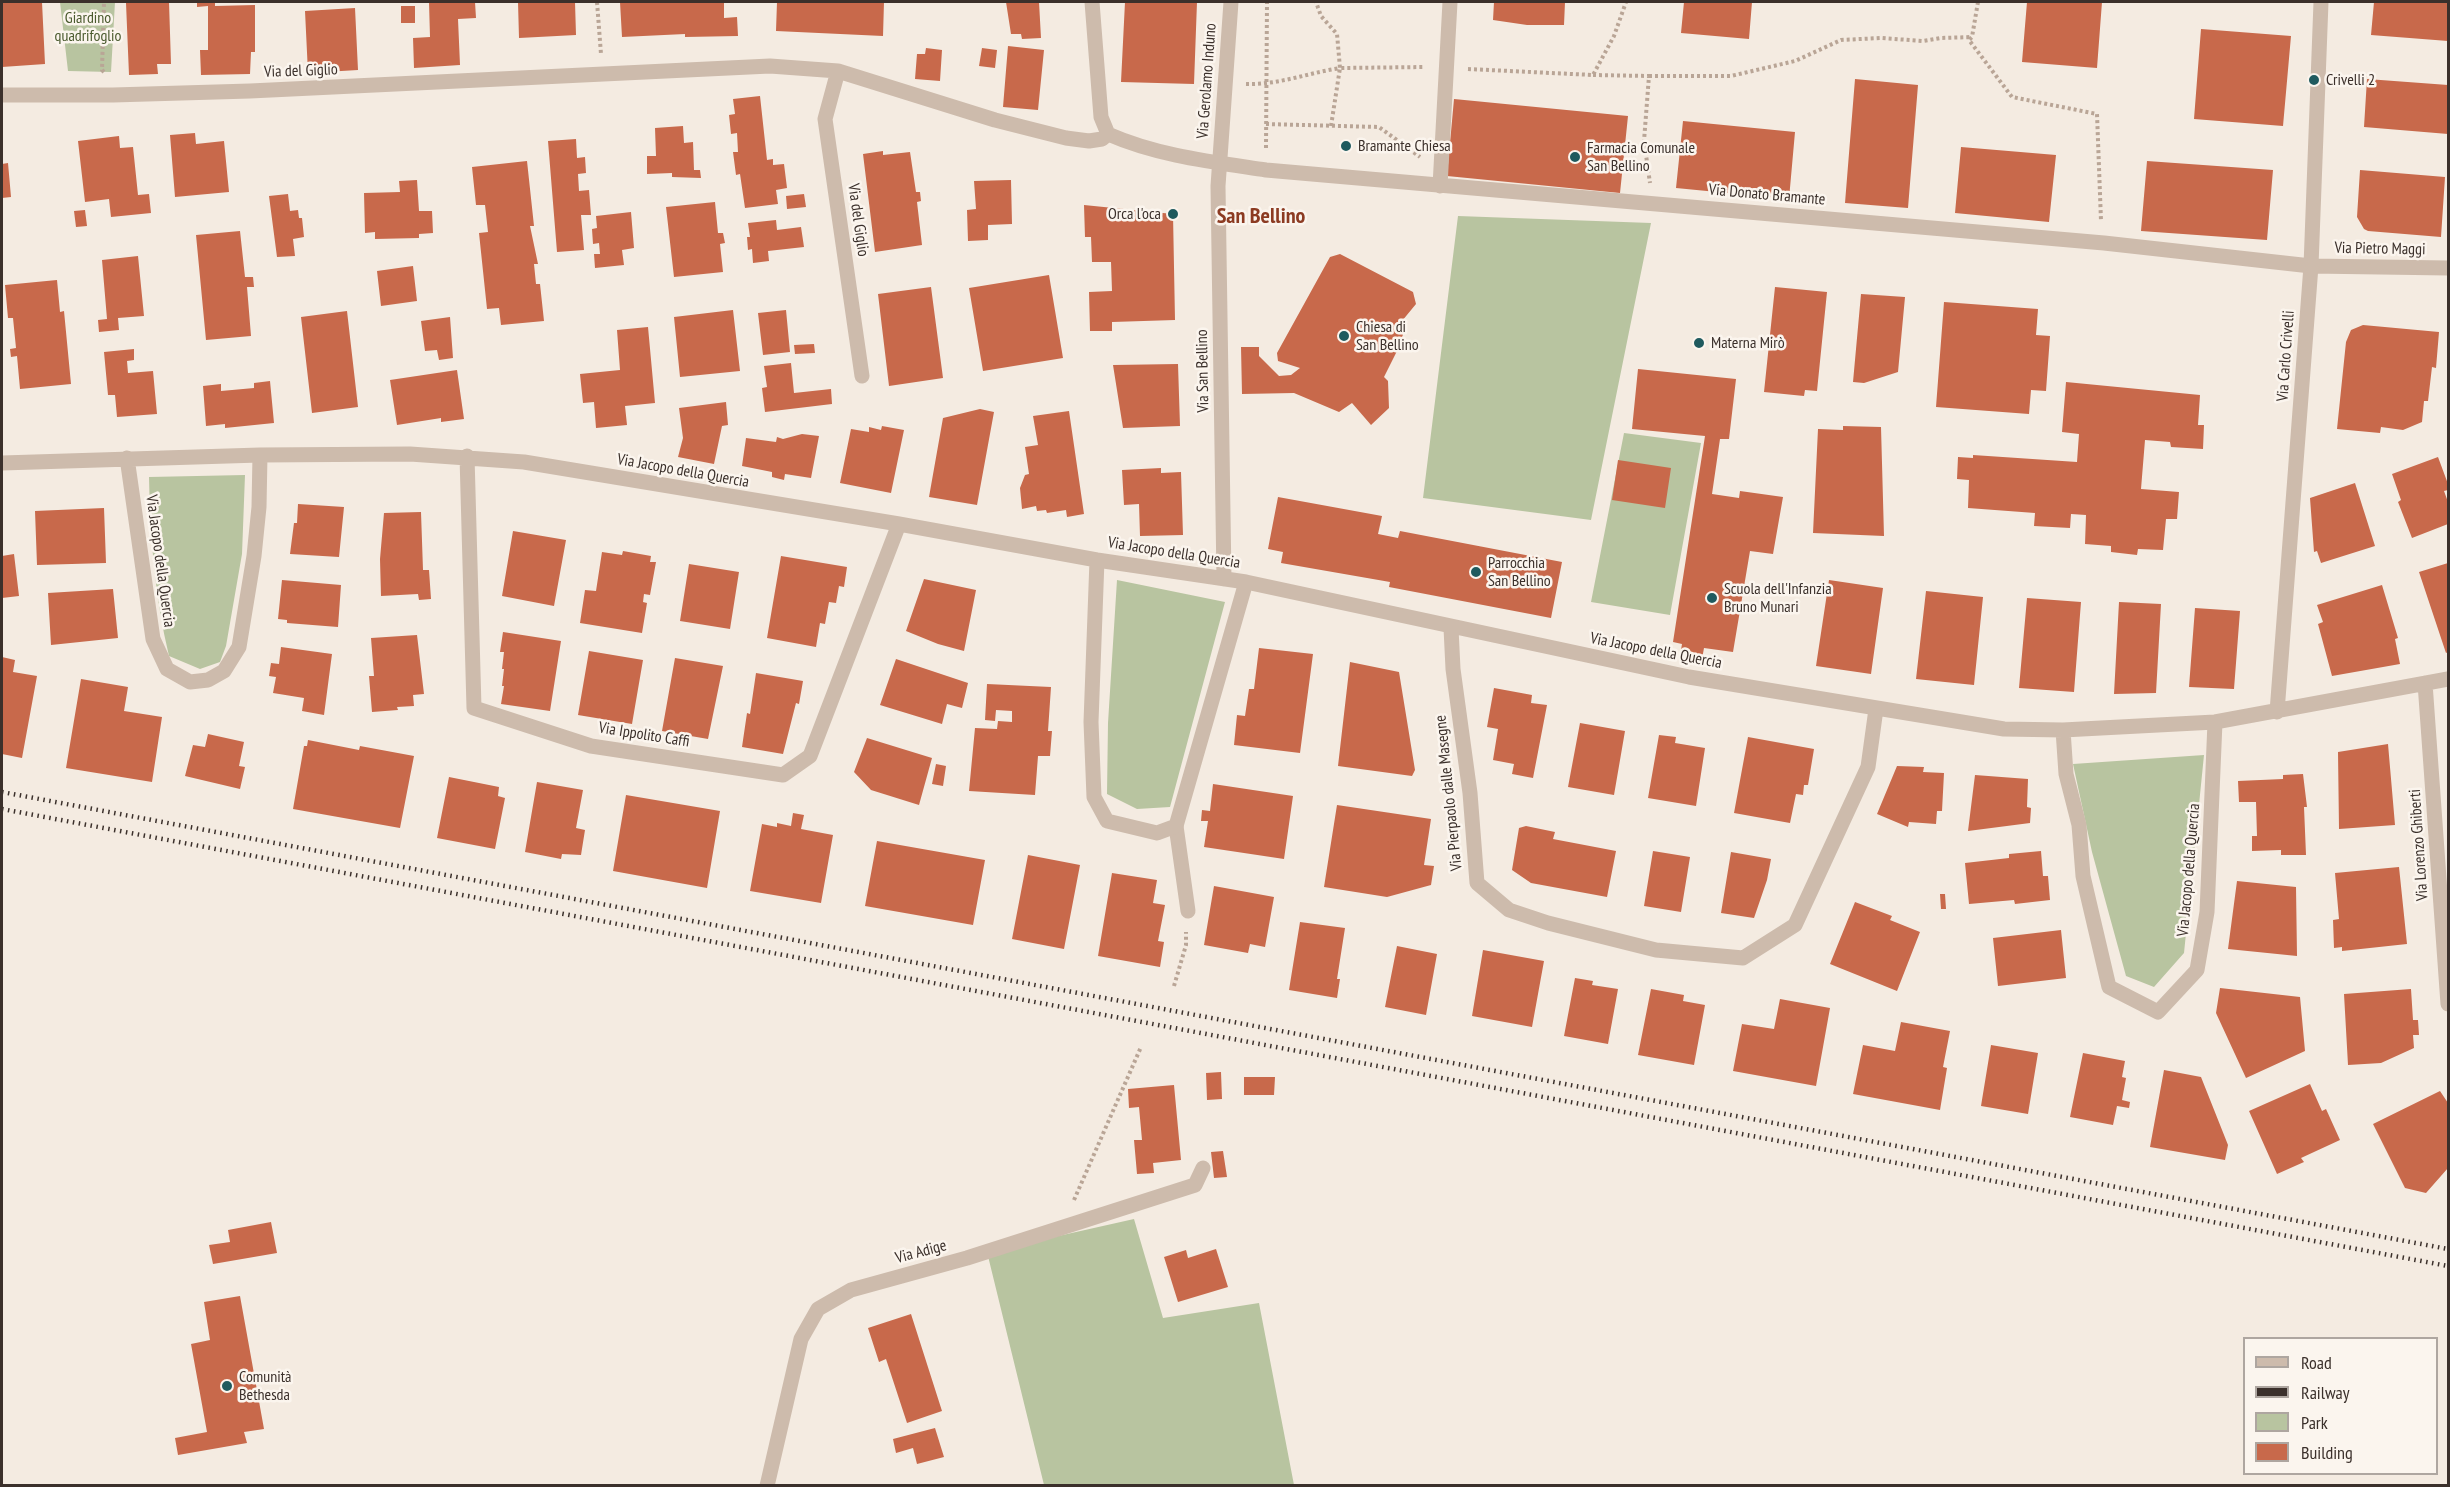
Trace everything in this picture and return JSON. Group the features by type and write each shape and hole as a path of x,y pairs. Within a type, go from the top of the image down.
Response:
{"street":[{"path":"1092,2 1101,117 1108,134"},
{"name":"Via Gerolamo Induno","path":"1220,163 1231,2"},
{"path":"1440,186 1450,2"},
{"name":"Via Carlo Crivelli","path":"2277,712 2311,266 2320,2"},
{"name":"Via del Giglio","path":"2,95 238,91 457,83 602,73 770,66 838,70 995,120 1066,138 1089,141 1102,139 1108,134"},
{"name":"Via del Giglio","path":"838,70 825,119 862,376"},
{"name":"Via Donato Bramante","path":"1108,134 1148,149 1266,170 2104,243 2311,266"},
{"name":"Via San Bellino","path":"1220,163 1218,186 1224,579"},
{"name":"Via Pietro Maggi","path":"2311,266 2448,268"},
{"name":"Via Jacopo della Quercia","path":"127,458 153,639 167,669 190,682 208,680 224,671 239,647 254,556 259,507 260,454"},
{"name":"Via Jacopo della Quercia","path":"2,463 260,454 410,454 467,456 524,462 899,524 1097,560 1245,582 1451,628 1689,677 2004,729 2063,730 2216,722 2448,679"},
{"name":"Via Ippolito Caffi","path":"467,456 474,708 602,748 783,775 810,756 899,524"},
{"name":"Via Jacopo della Quercia","path":"1097,560 1091,722 1094,797 1107,821 1157,833 1176,826"},
{"name":"Via Jacopo della Quercia","path":"1188,911 1176,826 1245,582"},
{"name":"Via Pierpaolo dalle Masegne","path":"1451,628 1453,669 1470,793 1477,883 1509,910 1548,923 1656,950 1743,958 1795,925 1868,768 1876,709"},
{"name":"Via Lorenzo Ghiberti","path":"2425,683 2448,1004"},
{"name":"Via Jacopo della Quercia","path":"2063,730 2066,774 2079,825 2083,876 2109,987 2158,1012 2197,970 2207,912 2216,722"},
{"name":"Via Adige","path":"767,1485 801,1339 818,1309 851,1290 967,1258 1195,1185 1203,1168"}],"path":[{"path":"104,2 102,70 107,75"},
{"path":"597,2 602,73"},
{"path":"1266,170 1267,2"},
{"path":"1316,2 1320,16 1337,34 1340,68 1331,126"},
{"path":"1593,75 1614,36 1626,2"},
{"path":"1978,2 1969,40 2012,97 2097,114 2100,163 2099,197 2104,243"},
{"path":"1241,84 1266,85 1311,72 1340,68 1448,67 1593,75 1731,76 1795,61 1841,40 1881,38 1923,41 1971,37"},
{"path":"1649,76 1644,141 1653,203"},
{"path":"1266,124 1379,127 1441,170"},
{"path":"1174,986 1186,945"},
{"path":"1075,1198 1141,1047"}],"green space":[{"name":"Giardino quadrifoglio","path":"60,2 115,2 111,72 68,71"},
{"path":"1458,216 1651,223 1591,520 1423,498"},
{"path":"1624,433 1701,443 1670,615 1591,602"},
{"path":"245,475 242,554 226,646 220,662 200,669 169,656 154,567 149,477"},
{"path":"1117,580 1225,602 1170,807 1137,809 1107,794 1108,723"},
{"path":"2204,755 2184,953 2154,987 2126,976 2092,852 2073,764"},
{"path":"1134,1219 1163,1318 1259,1303 1294,1485 1044,1485 987,1252"}],"building":[{"path":"2,2 42,2 45,64 2,67"},
{"path":"169,2 171,64 157,64 158,74 129,75 126,3"},
{"path":"197,2 215,2 215,6 255,5 255,52 251,52 250,74 201,75 200,50 208,50 208,6 197,7"},
{"path":"429,2 475,2 476,18 458,19 460,65 414,68 413,38 430,37"},
{"path":"518,2 575,2 576,35 519,38"},
{"path":"620,2 724,2 724,18 737,17 738,36 685,37 685,34 622,37"},
{"path":"777,2 884,2 883,36 776,31"},
{"path":"1006,2 1039,2 1041,38 1022,39 1021,34 1011,34"},
{"path":"1125,2 1197,2 1194,84 1121,82"},
{"path":"1494,2 1565,2 1564,25 1527,25 1493,20"},
{"path":"1684,2 1752,2 1749,39 1681,33"},
{"path":"2027,2 2102,2 2097,68 2022,62"},
{"path":"2374,2 2448,2 2448,41 2371,35"},
{"path":"401,6 415,6 415,23 401,23"},
{"path":"355,8 358,70 308,73 305,11"},
{"path":"2201,29 2291,36 2283,126 2194,119"},
{"path":"1008,46 1044,50 1038,110 1003,107"},
{"path":"926,48 942,50 940,81 915,79 917,54 925,54"},
{"path":"982,48 997,50 995,68 979,66"},
{"path":"1855,79 1918,85 1908,208 1845,203"},
{"path":"2367,79 2448,85 2448,134 2364,127"},
{"path":"760,96 767,160 773,159 773,165 784,164 787,188 776,190 778,204 745,208 740,174 736,175 733,152 738,152 737,133 731,134 729,115 735,114 733,99"},
{"path":"1454,99 1628,116 1620,193 1447,176"},
{"path":"1683,121 1795,132 1789,199 1676,188"},
{"path":"683,126 684,143 693,142 694,170 700,170 701,178 672,177 672,173 647,174 647,156 656,156 655,128"},
{"path":"195,133 196,144 224,141 229,192 175,197 170,135"},
{"path":"119,136 120,148 133,147 138,195 149,194 151,213 111,217 109,199 85,202 78,141"},
{"path":"576,139 577,158 585,157 586,173 578,174 579,191 589,190 591,215 581,215 584,250 557,252 548,141"},
{"path":"1961,147 2056,155 2049,222 1955,213"},
{"path":"883,151 883,155 910,152 916,192 920,192 921,201 917,202 922,245 875,252 863,154"},
{"path":"527,161 534,226 530,226 538,264 534,264 536,284 540,284 544,321 501,325 499,308 487,309 479,233 488,232 485,205 476,205 472,167"},
{"path":"2147,161 2273,170 2267,240 2141,231"},
{"path":"8,163 11,197 2,198 2,164"},
{"path":"2360,170 2445,177 2441,237 2364,229 2357,217"},
{"path":"417,180 419,211 432,211 433,233 419,234 419,238 375,239 375,232 365,233 364,193 400,192 399,181"},
{"path":"1011,180 1012,224 988,225 988,240 968,241 967,210 976,209 974,181"},
{"path":"288,194 290,211 298,210 299,218 302,218 304,237 293,239 295,256 277,257 269,196"},
{"path":"804,194 806,207 787,209 786,196"},
{"path":"715,202 718,233 723,233 725,243 720,244 723,272 674,277 666,207"},
{"path":"1084,205 1173,214 1175,320 1112,322 1112,331 1090,331 1089,292 1112,291 1111,262 1092,262 1091,237 1085,237"},
{"path":"85,210 87,226 76,227 74,211"},
{"path":"631,212 634,248 622,250 624,265 595,268 594,254 600,254 599,243 593,244 592,229 597,228 596,216"},
{"path":"776,220 777,230 801,227 804,247 768,251 769,261 753,263 752,249 748,250 747,237 750,237 748,223"},
{"path":"240,231 245,277 253,277 254,287 247,287 251,336 206,340 196,235"},
{"name":"Chiesa di San Bellino","path":"1340,254 1413,292 1416,304 1402,321 1401,324 1405,327 1400,345 1384,377 1388,381 1389,408 1371,425 1352,403 1339,412 1294,393 1242,394 1241,347 1259,347 1259,356 1279,376 1291,375 1300,368 1278,361 1277,353 1330,257"},
{"path":"138,256 144,316 118,318 119,330 99,332 98,320 107,319 102,260"},
{"path":"413,266 417,301 381,306 377,271"},
{"path":"1049,275 1063,358 983,371 969,288"},
{"path":"57,280 60,312 64,311 71,384 20,389 17,356 11,357 10,349 16,348 13,318 8,318 5,285"},
{"path":"931,287 943,378 889,386 878,294"},
{"path":"1775,287 1827,292 1817,391 1805,390 1804,396 1764,392"},
{"path":"1861,294 1905,297 1898,372 1864,383 1853,382"},
{"path":"1944,302 2038,309 2036,335 2050,336 2046,391 2031,390 2029,414 1936,407"},
{"path":"733,310 740,371 680,377 674,317"},
{"path":"786,310 790,352 763,355 758,313"},
{"path":"347,311 358,407 312,413 301,317"},
{"path":"450,317 453,358 439,360 437,350 425,351 421,321"},
{"path":"2363,325 2439,332 2436,368 2432,367 2428,401 2424,401 2422,422 2403,430 2381,427 2380,433 2337,429 2346,342 2351,330"},
{"path":"648,327 655,403 625,406 627,425 596,428 594,402 583,403 580,374 620,370 617,330"},
{"path":"814,344 815,353 795,354 794,345"},
{"path":"134,349 134,360 127,361 128,373 153,371 157,414 117,417 115,395 108,395 104,352"},
{"path":"791,363 794,393 831,389 832,404 765,412 762,388 767,387 764,366"},
{"path":"1178,364 1180,426 1123,428 1113,365"},
{"name":"Scuola dell'Infanzia Bruno Munari","path":"1638,369 1736,379 1729,439 1720,439 1712,494 1739,498 1740,491 1783,497 1773,554 1750,551 1733,652 1704,648 1702,659 1680,656 1682,644 1673,642 1705,436 1632,429"},
{"path":"457,370 464,419 441,422 441,418 397,425 390,380"},
{"path":"270,381 274,423 225,428 225,424 206,426 203,386 221,384 221,391 254,388 254,383"},
{"path":"2066,382 2200,395 2198,425 2204,425 2203,449 2171,447 2170,442 2145,440 2141,489 2179,492 2177,519 2166,519 2163,550 2138,549 2137,555 2111,552 2111,546 2085,544 2086,515 2071,514 2070,528 2034,526 2035,513 1968,508 1969,480 1957,479 1958,457 1973,458 1973,455 2077,462 2079,434 2062,432"},
{"path":"726,402 728,425 722,426 714,464 678,457 683,438 679,408"},
{"path":"980,409 994,412 977,505 929,497 943,418"},
{"path":"1069,411 1084,514 1067,517 1066,510 1047,513 1046,510 1037,511 1036,506 1022,509 1020,488 1025,475 1029,474 1025,447 1038,445 1033,416"},
{"path":"882,426 904,430 891,493 840,483 851,429 869,432 869,427 881,430"},
{"path":"1843,426 1881,427 1884,536 1813,533 1818,429 1843,430"},
{"path":"802,434 819,436 811,478 785,474 784,480 772,477 772,472 742,466 746,438 776,442 777,437 783,439"},
{"path":"2438,457 2448,484 2448,490 2444,491 2448,502 2448,524 2412,538 2398,502 2401,500 2392,474"},
{"path":"1618,460 1671,468 1665,508 1612,500"},
{"path":"1161,468 1161,473 1181,472 1183,535 1140,536 1139,504 1124,505 1122,470"},
{"path":"2355,483 2375,546 2321,563 2317,551 2314,552 2310,498"},
{"path":"1278,497 1382,516 1378,534 1398,538 1400,531 1562,562 1551,618 1389,587 1390,582 1281,563 1283,552 1268,549"},
{"path":"298,504 344,507 339,557 290,554 294,523 297,523"},
{"path":"104,508 106,563 37,565 35,511"},
{"path":"421,512 423,570 429,570 431,599 419,600 418,594 381,596 380,559 384,513"},
{"path":"513,531 566,540 554,606 502,596"},
{"path":"623,551 651,556 650,562 656,562 650,595 644,594 643,602 647,603 642,633 580,623 585,590 596,591 602,552 622,555"},
{"path":"14,554 19,596 2,598 2,556"},
{"path":"781,556 847,567 844,587 839,586 836,603 829,602 825,624 820,623 816,647 767,638"},
{"path":"2448,563 2448,652 2446,653 2419,572"},
{"path":"689,564 739,572 730,629 680,621"},
{"path":"924,579 976,590 964,651 938,644 906,631"},
{"path":"282,580 341,585 338,627 287,623 287,620 278,619"},
{"path":"1829,580 1883,588 1871,674 1816,666"},
{"path":"2382,585 2398,638 2395,639 2400,664 2332,676 2318,624 2323,622 2317,605"},
{"path":"113,589 118,638 51,645 48,593"},
{"path":"1926,591 1983,597 1974,685 1916,679"},
{"path":"2027,598 2081,602 2074,692 2019,688"},
{"path":"2119,602 2161,604 2156,693 2114,694"},
{"path":"2195,608 2240,611 2234,689 2189,687"},
{"path":"503,632 561,641 550,711 501,704 504,686 502,686 504,669 502,669 504,652 500,652"},
{"path":"417,635 424,694 413,695 414,706 372,712 369,676 374,676 371,638"},
{"path":"281,647 332,654 324,715 302,711 304,698 273,693 276,677 269,676 271,663 279,664"},
{"path":"1259,648 1313,654 1300,753 1234,745 1237,715 1245,716 1249,689 1254,689"},
{"path":"589,651 643,660 632,724 578,715"},
{"path":"2,657 15,660 13,672 37,676 22,758 2,754"},
{"path":"675,658 723,666 708,739 662,731"},
{"path":"896,659 968,683 962,708 947,704 942,724 880,705"},
{"path":"1350,662 1399,672 1415,770 1412,776 1338,766"},
{"path":"756,673 803,681 799,704 796,703 783,754 742,747"},
{"path":"81,679 128,687 124,711 162,717 152,782 66,768"},
{"path":"987,684 1051,687 1048,731 1052,731 1050,756 1038,756 1035,795 969,791 975,728 997,729 998,721 1012,722 1012,711 996,710 995,721 985,720"},
{"path":"1494,688 1532,695 1531,703 1547,705 1533,778 1512,774 1514,764 1493,760 1498,729 1487,727"},
{"path":"1580,723 1625,731 1614,795 1568,787"},
{"path":"208,734 244,742 239,766 245,767 240,789 185,776 193,745 205,747"},
{"path":"1659,735 1676,737 1675,743 1705,748 1696,806 1648,798"},
{"path":"1748,737 1814,749 1808,785 1804,785 1803,795 1796,794 1790,823 1734,813"},
{"path":"867,738 932,758 919,805 871,790 854,772"},
{"path":"308,740 359,750 360,746 414,756 400,828 293,809 304,746 307,746"},
{"path":"2388,744 2395,825 2339,829 2338,752"},
{"path":"936,764 946,766 943,786 932,784"},
{"path":"1897,766 1924,767 1923,772 1944,773 1942,811 1937,811 1936,824 1909,822 1908,827 1877,814"},
{"path":"2303,774 2307,807 2304,807 2306,855 2281,855 2281,850 2252,851 2252,836 2257,836 2256,802 2239,802 2238,781 2283,779 2283,775"},
{"path":"1975,775 2028,779 2027,807 2031,808 2030,823 1968,831"},
{"path":"449,777 499,787 498,796 505,798 495,849 437,838"},
{"path":"537,782 583,790 576,828 585,830 581,855 562,854 561,859 525,852"},
{"path":"1213,784 1293,796 1284,859 1204,847 1208,821 1201,821 1202,810 1210,811"},
{"path":"626,795 720,811 707,888 613,871"},
{"path":"1337,805 1431,819 1424,865 1434,866 1431,885 1387,897 1324,887"},
{"path":"793,813 804,815 801,829 833,835 821,903 750,891 762,824 777,827 777,823 791,826"},
{"path":"1526,826 1555,832 1553,839 1616,851 1607,897 1531,883 1512,870 1519,828"},
{"path":"877,841 985,860 973,925 865,906"},
{"path":"1653,851 1690,857 1681,912 1644,906"},
{"path":"2041,851 2043,876 2048,876 2050,900 2015,904 2014,900 1969,904 1965,863 2009,858 2009,854"},
{"path":"1731,852 1771,859 1767,880 1754,918 1721,913"},
{"path":"1028,855 1080,865 1064,949 1012,939"},
{"path":"2399,867 2407,944 2342,951 2342,947 2334,948 2333,920 2339,919 2335,873"},
{"path":"1112,873 1157,880 1153,903 1165,905 1158,941 1164,942 1160,967 1098,956"},
{"path":"2237,881 2296,887 2297,956 2228,949"},
{"path":"1214,886 1274,897 1265,947 1250,944 1248,953 1204,945"},
{"path":"1940,894 1945,894 1946,909 1941,909"},
{"path":"1855,902 1892,916 1890,920 1920,932 1897,991 1830,964"},
{"path":"1300,922 1345,928 1337,979 1340,979 1337,998 1289,990"},
{"path":"2061,930 2066,978 1998,986 1993,938"},
{"path":"1397,946 1437,954 1426,1015 1385,1007"},
{"path":"1483,950 1544,961 1532,1027 1472,1016"},
{"path":"1575,978 1593,981 1592,985 1618,989 1608,1044 1564,1036"},
{"path":"2220,988 2300,997 2305,1051 2246,1078 2216,1013"},
{"path":"1651,989 1684,995 1683,1001 1705,1005 1694,1065 1638,1055"},
{"path":"2411,989 2413,1020 2418,1020 2419,1035 2413,1035 2414,1048 2381,1063 2348,1065 2344,994"},
{"path":"1780,999 1830,1008 1816,1086 1733,1071 1742,1024 1774,1029"},
{"path":"1901,1022 1950,1031 1943,1067 1947,1068 1940,1110 1853,1094 1863,1045 1895,1051"},
{"path":"1991,1045 2038,1053 2028,1114 1981,1106"},
{"path":"2083,1053 2125,1061 2122,1077 2126,1078 2122,1100 2130,1102 2129,1108 2117,1106 2113,1125 2070,1117"},
{"path":"2164,1070 2201,1077 2228,1145 2225,1160 2150,1147"},
{"path":"1221,1072 1222,1099 1207,1100 1206,1073"},
{"path":"1244,1077 1275,1077 1274,1095 1244,1095"},
{"path":"2310,1084 2322,1111 2326,1109 2340,1140 2301,1158 2304,1162 2277,1174 2249,1111"},
{"path":"1174,1085 1181,1160 1153,1163 1154,1173 1137,1174 1134,1140 1142,1140 1139,1107 1129,1108 1128,1089"},
{"path":"2440,1091 2448,1103 2448,1168 2426,1193 2405,1188 2373,1124"},
{"path":"1223,1151 1227,1177 1214,1178 1211,1152"},
{"path":"271,1222 277,1253 213,1264 209,1245 230,1242 228,1230"},
{"path":"1216,1249 1228,1287 1178,1302 1164,1257 1186,1250 1188,1258"},
{"name":"Comunità Bethesda","path":"240,1296 264,1429 244,1432 247,1443 178,1455 175,1438 207,1432 191,1344 210,1340 204,1302"},
{"path":"911,1314 942,1411 907,1423 886,1359 879,1362 868,1328"},
{"path":"935,1428 944,1457 917,1464 913,1448 896,1453 893,1439"}],"railway":[{"path":"2,792 2448,1249"},
{"path":"2,809 2448,1266"}],"place":[{"name":"Crivelli 2","path":"2314,80"},
{"name":"Bramante Chiesa","path":"1346,146"},
{"name":"Farmacia Comunale San Bellino","path":"1575,157"},
{"name":"Orca l'oca","path":"1173,214"},
{"name":"Chiesa di San Bellino","path":"1344,336"},
{"name":"Materna Mirò","path":"1699,343"},
{"name":"Parrocchia San Bellino","path":"1476,572"},
{"name":"Scuola dell'Infanzia Bruno Munari","path":"1712,598"},
{"name":"Comunità Bethesda","path":"227,1386"}],"district":[{"name":"San Bellino","path":"1261,217"}]}
